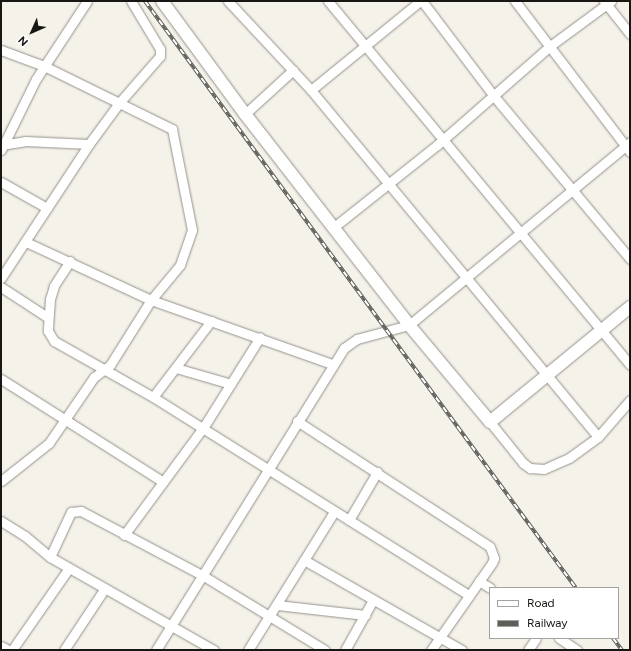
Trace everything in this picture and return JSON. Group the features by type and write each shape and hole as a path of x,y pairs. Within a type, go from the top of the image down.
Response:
{"main road":[{"path":"162,1 245,114 409,325 490,422 630,307"}],"street":[{"path":"2,147 44,66 87,1"},
{"path":"1,278 89,144 119,103 162,52 131,1"},
{"path":"228,1 311,90 387,184 598,437"},
{"path":"328,1 519,235 630,365"},
{"path":"311,90 421,1 493,95 571,191 630,259"},
{"path":"156,650 332,364 357,339 409,325 467,279 571,191 628,147 515,1"},
{"path":"334,227 442,140 550,46 607,2 630,34"},
{"path":"1,50 44,66 172,129 191,220 191,234 182,261 151,300 104,370 94,378 49,443 1,482"},
{"path":"245,114 293,70"},
{"path":"2,147 33,141 89,144"},
{"path":"1,182 47,208"},
{"path":"26,242 70,261 151,300 260,337 332,364"},
{"path":"70,261 54,286 47,317 48,331 54,341 153,397 334,512 469,595"},
{"path":"1,287 47,317"},
{"path":"153,397 210,321"},
{"path":"124,535 203,428 260,337"},
{"path":"176,368 231,384"},
{"path":"1,379 66,418 163,482"},
{"path":"490,422 523,462 537,470 569,458 598,437 630,400"},
{"path":"297,421 490,547 494,558 439,636 431,650"},
{"path":"349,520 377,472"},
{"path":"50,557 67,518 75,509 202,575 268,618 325,650"},
{"path":"248,650 334,512"},
{"path":"1,521 25,536 50,557 214,650"},
{"path":"304,560 462,650"},
{"path":"12,650 69,568"},
{"path":"479,581 489,587"},
{"path":"64,650 106,588"},
{"path":"345,650 373,600"},
{"path":"277,605 365,615"},
{"path":"528,650 535,639"},
{"path":"560,639 577,650"},
{"path":"1,646 8,650"}],"railway":[{"path":"145,1 575,587"},
{"path":"614,639 622,650"}]}
